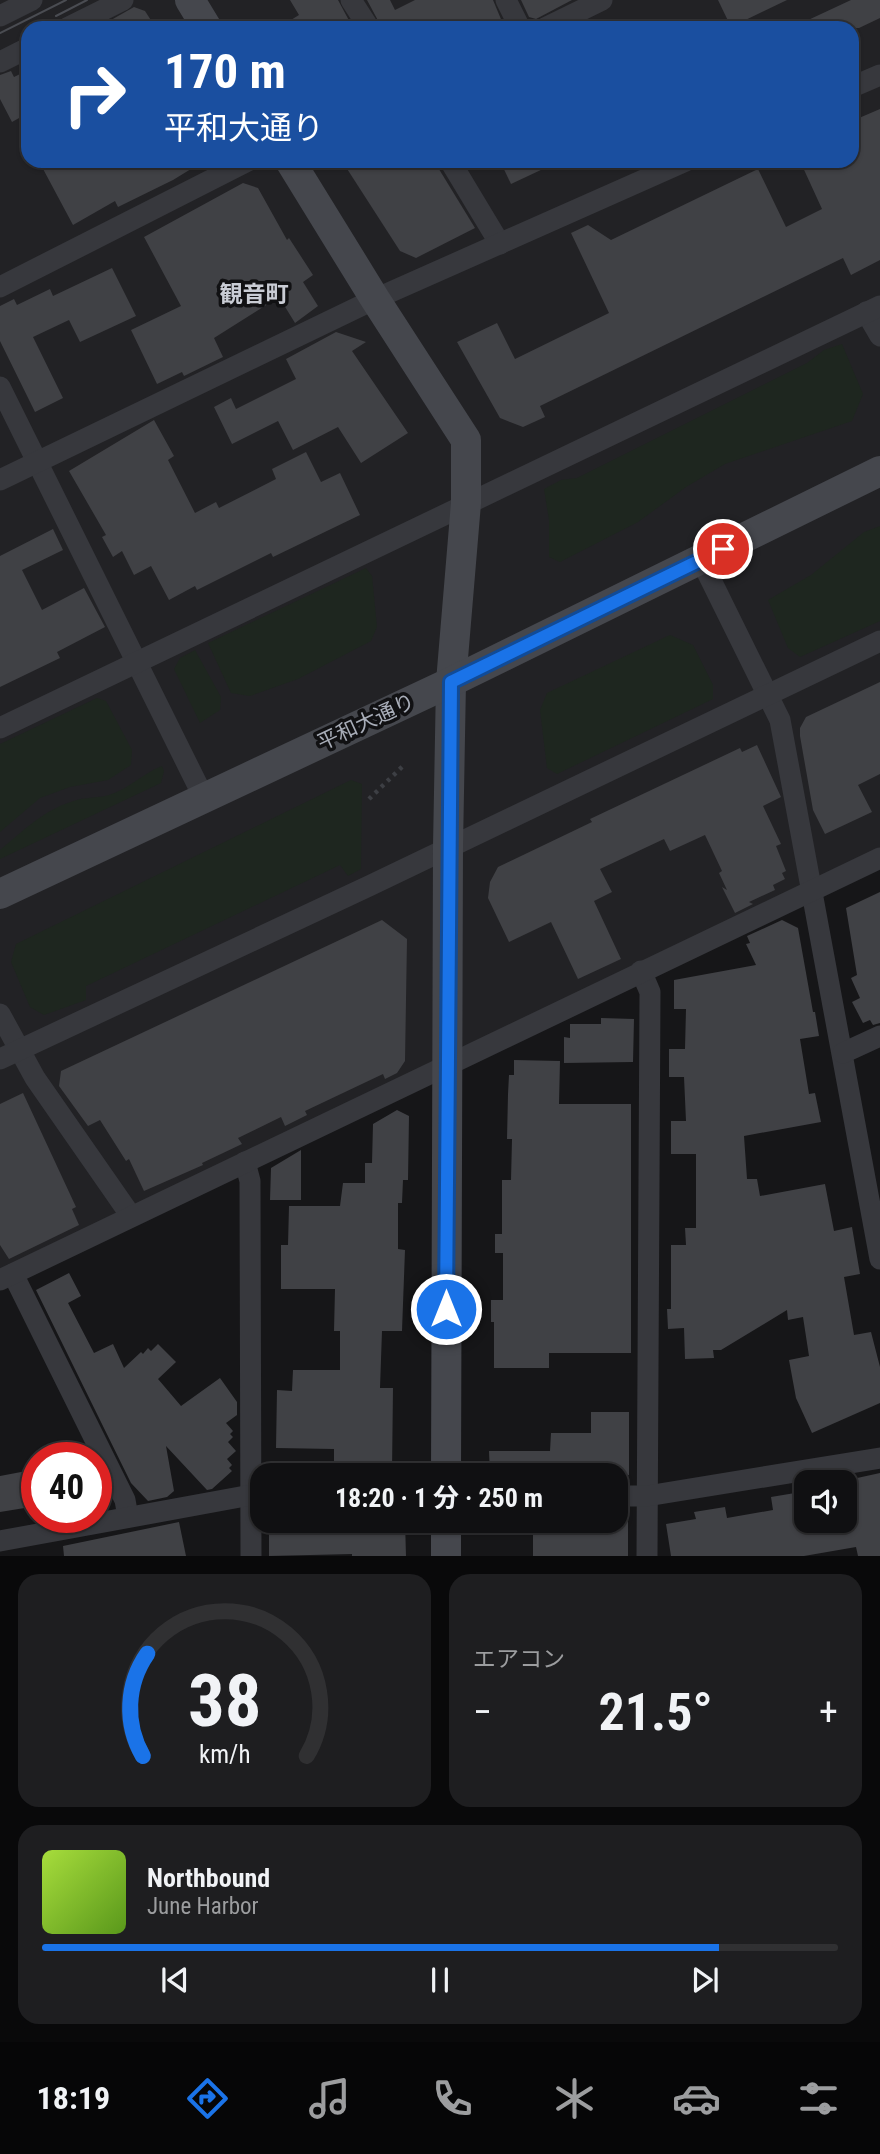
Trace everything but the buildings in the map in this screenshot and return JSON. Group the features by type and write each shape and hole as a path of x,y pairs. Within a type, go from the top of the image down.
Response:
{"street":[{"path":"0,16 32,0"},
{"path":"82,21 123,0"},
{"path":"190,0 204,21"},
{"path":"351,0 364,21"},
{"path":"506,0 516,21"},
{"path":"559,21 602,0"},
{"path":"0,62 21,52"},
{"path":"859,84 880,75"},
{"path":"0,287 234,168"},
{"path":"294,168 374,299 466,440 466,503 451,682 446,1463"},
{"path":"454,168 500,244"},
{"path":"0,480 374,299 671,168"},
{"path":"0,728 873,309 880,336"},
{"path":"0,387 204,798"},
{"name":"平和大通り","path":"0,894 451,682 880,471"},
{"path":"701,560 780,720 880,1259"},
{"path":"9,1054 880,641"},
{"path":"128,1517 125,1500 7,1277 880,858"},
{"path":"641,971 650,992 647,1556"},
{"path":"0,1014 9,1054 35,1078 131,1216"},
{"path":"843,1053 880,1036"},
{"path":"245,1162 250,1181 256,1463"},
{"path":"628,1496 647,1496 880,1458"},
{"path":"0,1541 250,1496"},
{"path":"251,1556 253,1533"},
{"path":"446,1533 446,1556"}],"path":[{"path":"369,799 404,765"}],"shaded area":[{"path":"0,0 880,0 880,856 0,1276"},
{"path":"842,344 863,394 852,421 725,464 686,487 638,522 560,562 549,557 549,520 544,489 561,480 577,478 807,363 824,350"},
{"path":"880,526 880,621 800,657 788,648 768,600 811,575 864,532"},
{"path":"366,568 372,576 377,627 371,641 298,679 250,696 231,693 208,643"},
{"path":"670,635 693,645 713,685 713,699 557,774 547,768 540,710 547,693"},
{"path":"195,650 221,697 220,710 200,723 174,669 180,658"},
{"path":"97,698 106,701 132,750 131,765 108,780 70,787 40,798 0,832 0,744"},
{"path":"162,766 164,771 161,783 0,859 0,850 55,808 77,800 116,792"},
{"path":"351,780 362,784 361,869 348,876 340,865 86,986 86,1000 44,1015 30,1007 11,962 16,944"}],"tram line":[{"path":"24,21 66,0"},
{"path":"56,16 87,0"},
{"path":"0,33 21,22"}],"district":[{"name":"観音町","path":"254,294"}],"route":[{"path":"446,1309 451,682 723,549"}]}
